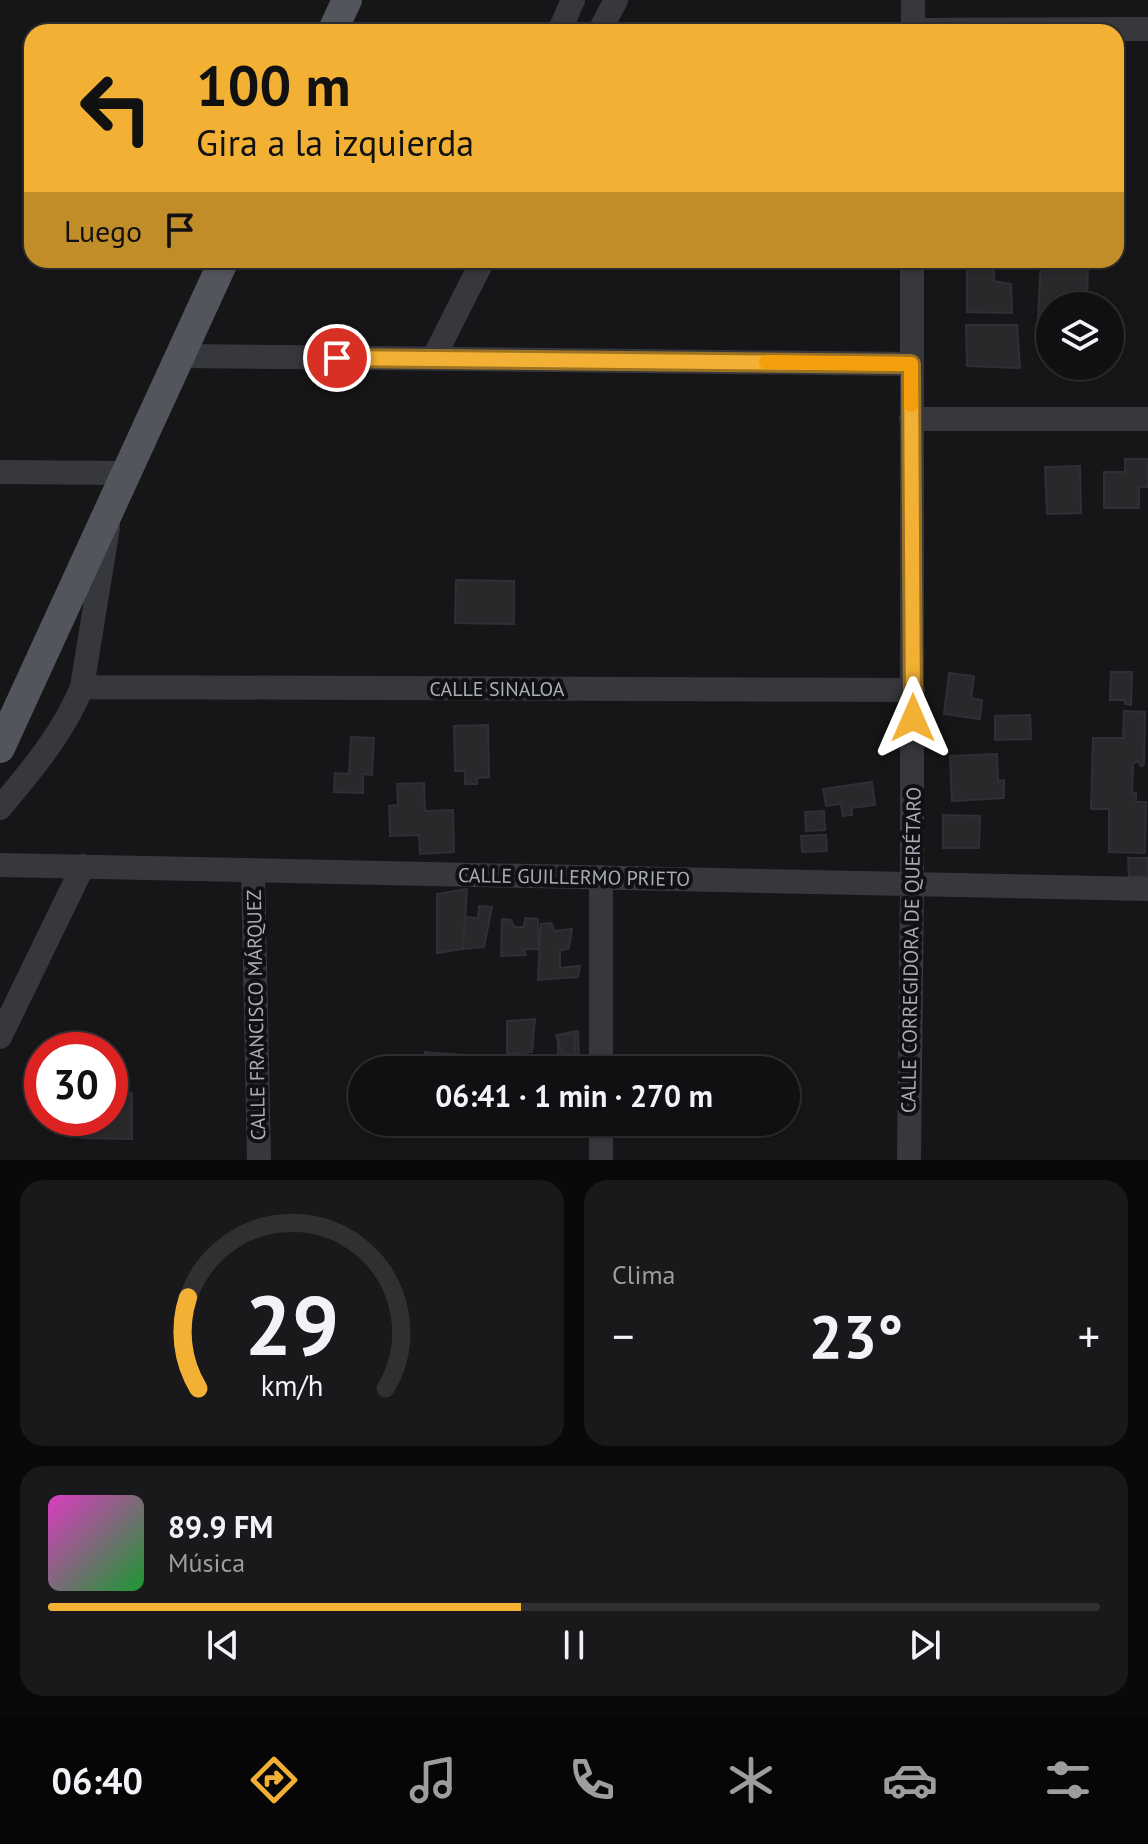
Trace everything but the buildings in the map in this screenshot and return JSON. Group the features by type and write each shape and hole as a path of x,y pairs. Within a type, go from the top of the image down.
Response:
{"main road":[{"path":"336,24 347,0"},
{"path":"0,748 220,268"}],"street":[{"path":"562,24 573,0"},
{"path":"603,24 616,0"},
{"path":"913,0 913,24"},
{"path":"1124,29 1148,29"},
{"path":"433,359 479,268"},
{"name":"CALLE CORREGIDORA DE QUERÉTARO","path":"909,1160 913,690 912,268"},
{"path":"178,356 911,364"},
{"path":"911,419 1148,419"},
{"path":"0,472 125,473"},
{"path":"0,808 72,712 82,687 111,505"},
{"name":"CALLE SINALOA","path":"82,687 913,690"},
{"name":"CALLE GUILLERMO PRIETO","path":"0,865 1148,889"},
{"path":"0,1037 83,866"},
{"name":"CALLE FRANCISCO MÁRQUEZ","path":"253,870 259,1160"},
{"path":"601,877 601,1056"},
{"path":"601,1136 601,1160"}],"slow traffic":[{"path":"766,362 911,364 911,405"}],"route":[{"path":"337,358 911,364 913,718"}]}
